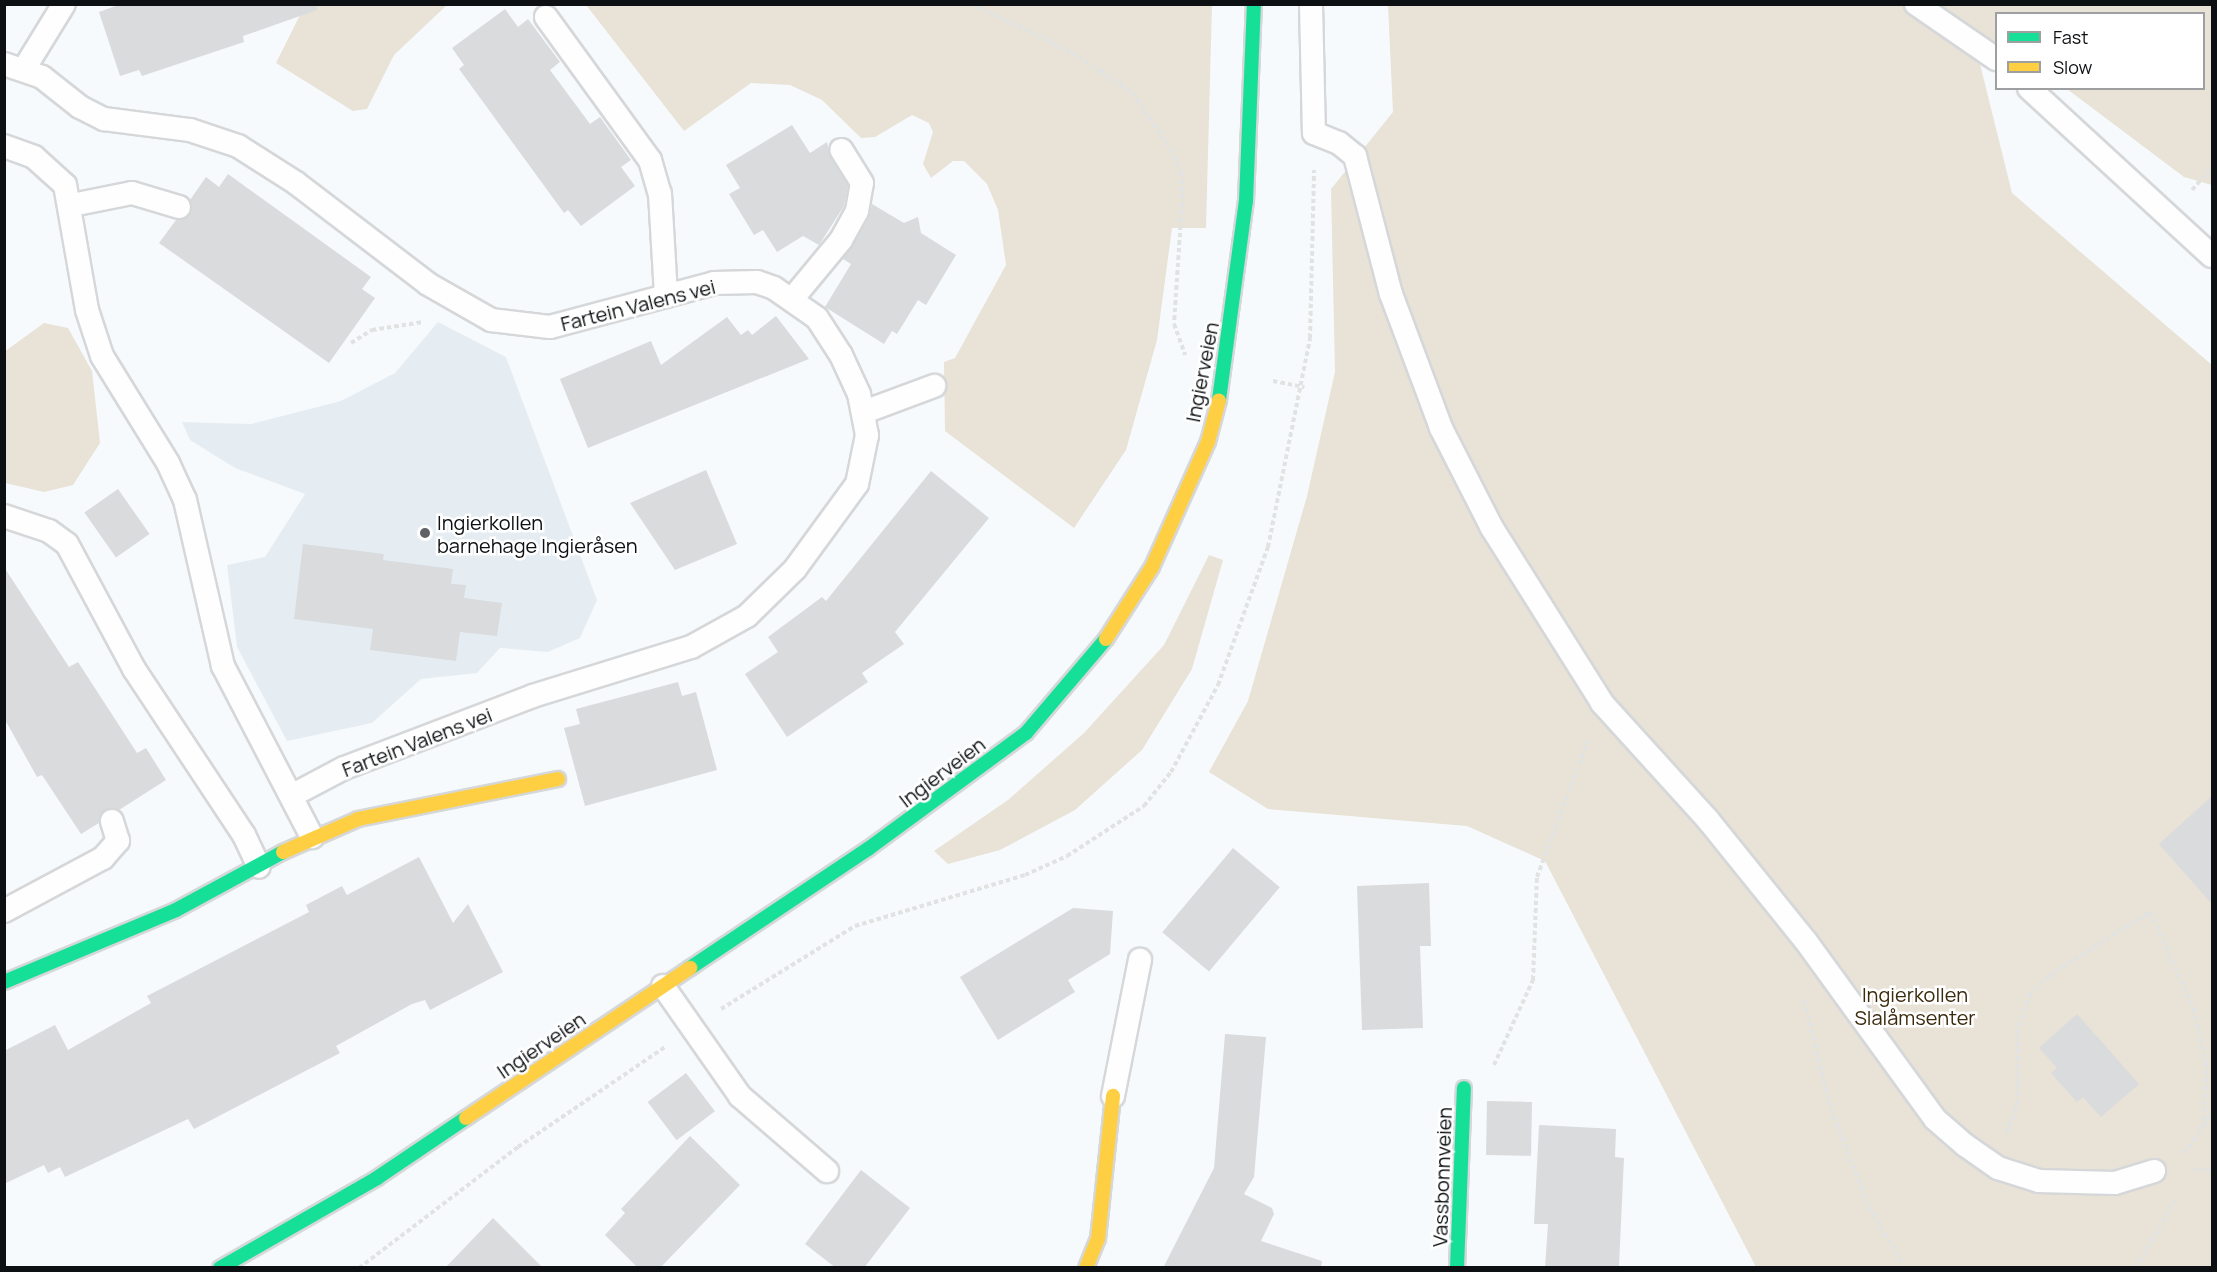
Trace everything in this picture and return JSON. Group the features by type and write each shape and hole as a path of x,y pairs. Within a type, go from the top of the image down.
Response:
{"main road":[{"name":"Ingierveien","path":"220,1268 377,1178 868,849 1026,732 1075,679 1134,598 1190,486 1208,442 1224,378 1246,201 1254,4"},
{"path":"4,982 177,910 312,837 398,808 558,779"},
{"name":"Vassbonnveien","path":"1457,1268 1464,1088"},
{"path":"1086,1268 1098,1239 1113,1096"}],"lane":[{"path":"14,66 64,4"},
{"path":"1311,4 1314,133 1339,143 1355,156 1391,294 1441,429 1492,528 1602,703 1708,820 1805,940 1935,1119 1981,1156 2008,1171 2070,1185 2115,1183 2154,1171"},
{"path":"1916,4 1995,58"},
{"path":"546,17 650,160 660,194 666,296"},
{"name":"Fartein Valens vei","path":"14,66 104,119 190,130 238,146 296,183 453,300 491,320 550,327 666,296 739,281 757,282 793,298 816,318 841,355 864,412 865,461 858,484 795,569 747,616 691,647 533,696 344,768 293,795"},
{"path":"2031,90 2212,256"},
{"path":"4,146 34,156 56,172 72,205 94,333 111,374 168,463 185,500 224,666 293,795 312,837"},
{"path":"793,298 830,255 857,211 862,183 841,150"},
{"path":"72,205 132,193 179,207"},
{"path":"864,412 934,386"},
{"path":"4,516 50,531 66,543 134,669 244,835 259,867"},
{"path":"4,911 103,858 118,841 112,821"},
{"path":"1113,1096 1140,960"},
{"path":"663,986 740,1096 827,1171"}],"path":[{"path":"970,4 1046,39 1101,71 1132,93 1159,129 1181,172 1174,324 1180,347 1193,360"},
{"path":"351,343 372,330 422,322 453,300"},
{"path":"1273,381 1304,387"},
{"path":"1464,1088 1498,1061 1533,980 1537,876 1602,703"},
{"path":"1981,1156 2005,1136 2016,1111 2017,1033 2030,994 2049,976 2150,912 2194,1009 2206,1064 2204,1125"},
{"path":"1805,940 1804,1001 1831,1109 1869,1207 1905,1268"},
{"path":"2154,1171 2185,1155 2212,1114"},
{"path":"2187,1179 2193,1169 2212,1171"},
{"path":"2136,1268 2176,1198"}],"shaded area":[{"name":"Ingierkollen barnehage Ingieråsen","path":"438,322 506,357 597,600 580,638 548,652 500,648 477,673 421,679 372,723 287,741 237,647 227,565 265,557 305,494 235,468 190,440 182,422 251,424 341,401 395,373"}],"green space":[{"path":"305,5 447,5 394,55 367,109 353,111 276,63"},
{"path":"586,5 1212,5 1206,228 1172,228 1157,340 1126,450 1074,528 945,431 944,362 955,358 1006,265 998,210 987,184 964,161 953,161 931,178 923,164 933,132 929,123 912,115 875,137 861,138 822,100 790,85 751,83 684,131"},
{"name":"Ingierkollen Slalåmsenter","path":"1388,5 2212,5 2212,185 2184,177 2068,90 2205,90 2205,12 1995,12 1995,45 1980,64 2012,193 2212,365 2212,1267 1756,1267 1545,861 1467,826 1268,809 1209,772 1248,701 1307,496 1335,372 1331,189 1393,112"},
{"path":"44,323 68,328 92,371 100,443 73,485 44,492 5,483 4,352"},
{"path":"1209,555 1223,560 1192,669 1142,750 1075,810 1000,850 948,864 934,851 1008,800 1084,733 1164,645"}],"building":[{"path":"121,4 316,4 317,10 243,36 244,42 142,76 139,70 120,76 99,12"},
{"path":"505,9 518,27 528,19 560,62 550,70 590,124 600,117 631,160 621,167 635,186 581,226 568,210 564,213 459,69 464,65 452,48"},
{"path":"792,125 810,153 827,142 830,157 848,186 844,206 819,245 803,236 777,252 763,230 754,235 729,194 740,188 726,165"},
{"path":"228,174 371,277 362,289 375,298 329,363 159,243 176,220 189,216 190,200 206,177 219,187"},
{"path":"872,204 904,223 918,217 921,233 956,255 926,305 918,300 897,334 892,331 884,344 825,307 851,264 843,259 869,218"},
{"path":"776,316 809,359 588,448 560,379 651,341 661,365 727,317 741,335 748,330 752,335"},
{"path":"706,470 737,544 675,570 630,503"},
{"path":"931,471 989,518 895,632 904,644 862,673 868,682 787,737 745,674 778,652 768,637 822,597 826,601"},
{"path":"118,489 150,534 116,558 84,513"},
{"path":"303,544 384,554 383,560 453,569 451,584 466,585 464,598 502,603 497,636 460,632 456,661 370,650 373,629 294,619"},
{"path":"4,567 69,667 78,662 137,753 146,748 166,780 119,810 103,811 99,823 81,834 42,775 37,777 4,718"},
{"path":"678,682 682,696 696,692 717,770 585,806 564,728 580,724 576,709"},
{"path":"2212,796 2212,904 2159,844"},
{"path":"1233,848 1280,887 1209,971 1162,932"},
{"path":"419,857 453,923 468,904 503,972 430,1010 425,1000 412,1004 336,1046 340,1053 194,1129 188,1119 65,1177 60,1167 48,1173 44,1165 4,1184 4,1051 55,1025 68,1050 151,1003 147,996 309,912 306,905 342,886 347,895"},
{"path":"1429,883 1431,946 1420,946 1423,1028 1362,1030 1357,886"},
{"path":"1073,908 1113,911 1110,954 1068,980 1075,992 998,1040 960,977"},
{"path":"2077,1014 2139,1084 2101,1117 2083,1097 2077,1102 2051,1073 2057,1068 2039,1048"},
{"path":"1225,1034 1266,1037 1254,1177 1244,1194 1272,1208 1274,1214 1261,1241 1322,1261 1321,1268 1163,1268 1214,1168"},
{"path":"686,1073 715,1111 677,1140 648,1102"},
{"path":"1487,1101 1532,1102 1531,1156 1486,1155"},
{"path":"1539,1125 1616,1129 1615,1157 1624,1158 1619,1266 1545,1268 1548,1224 1534,1224"},
{"path":"690,1136 740,1185 660,1268 638,1268 605,1235 625,1213 621,1209"},
{"path":"861,1170 910,1208 864,1268 836,1268 805,1244"},
{"path":"493,1218 543,1268 445,1268"}],"traffic: fast":[{"path":"1219,400 1246,201 1254,4"},
{"path":"690,968 868,849 1026,733 1106,639"},
{"path":"4,982 176,910 283,852"},
{"path":"1457,1268 1464,1088"},
{"path":"220,1268 377,1178 466,1118"}],"traffic: slow":[{"path":"1106,639 1152,567 1208,442 1219,400"},
{"path":"283,852 358,819 558,779"},
{"path":"466,1118 690,968"},
{"path":"1086,1268 1098,1239 1113,1096"}],"place":[{"name":"Ingierkollen barnehage Ingieråsen","path":"425,533"}]}
